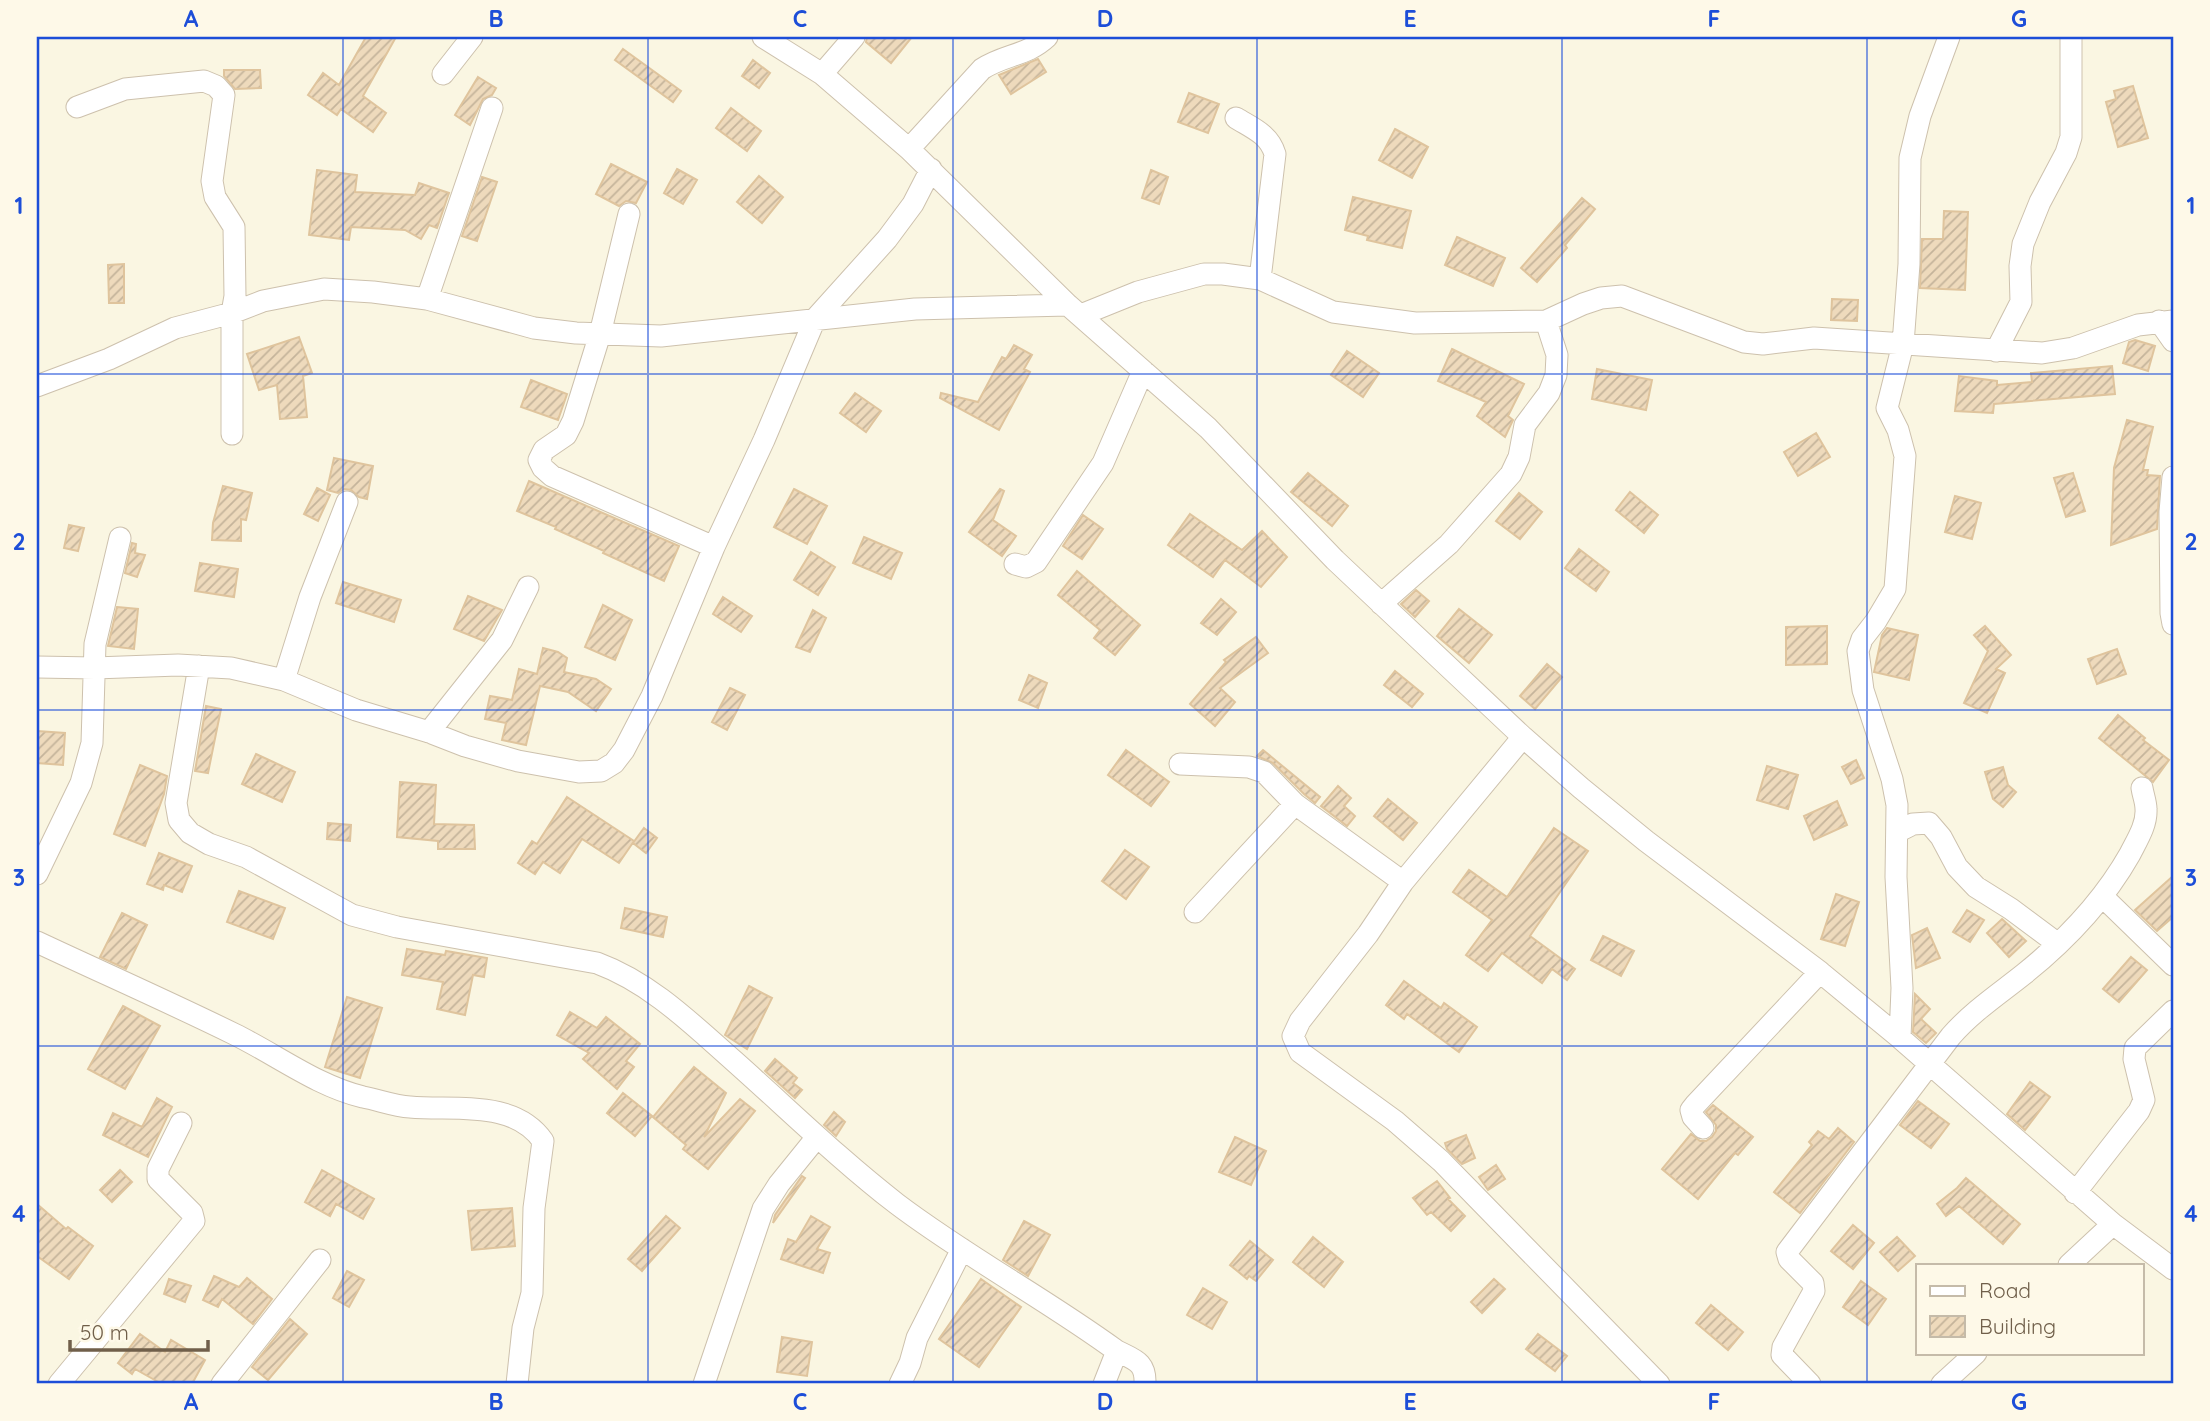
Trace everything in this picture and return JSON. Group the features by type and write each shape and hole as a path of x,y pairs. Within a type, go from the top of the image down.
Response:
{"street":[{"path":"443,74 472,37"},
{"path":"763,37 822,74 931,169 1100,334 1208,428 1335,560 1523,737 1646,841 1820,972 1900,1038 2075,1193 2173,1269"},
{"path":"822,74 854,37"},
{"path":"909,149 982,69 996,60 1026,53 1047,37"},
{"path":"1900,1038 1902,988 1896,877 1897,805 1892,779 1863,690 1858,663 1862,639 1895,589 1905,456 1887,408 1903,344 1909,264 1910,158 1920,116 1949,37"},
{"path":"1996,351 2021,302 2020,266 2023,244 2071,137 2071,37"},
{"path":"77,107 125,89 204,81 216,86 224,95 212,181 215,197 234,227 232,434"},
{"path":"427,299 492,108"},
{"path":"1236,118 1261,132 1271,143 1275,154 1260,279"},
{"path":"37,667 231,668 284,680 356,709 518,761 579,772 601,771 614,763 624,750 652,696 714,547 764,440 815,320 887,239 913,204 931,169"},
{"path":"629,215 600,334 573,421 566,435 544,450 539,460 543,468 552,475 714,547"},
{"path":"37,386 109,359 175,328 232,313 263,301 324,289 427,299 534,328 662,336 915,309 1075,310 1113,302 1204,274 1223,274 1260,279 1333,312 1415,323 1546,321 1592,301 1622,296 1744,342 1763,344 1814,338 2042,353 2073,348 2138,325 2166,321 2173,341"},
{"path":"1100,334 1113,302"},
{"path":"1381,604 1449,544 1511,474 1519,457 1525,425 1549,393 1556,375 1557,355 1546,321"},
{"path":"1015,564 1026,567 1036,562 1078,503 1103,463 1143,372"},
{"path":"2173,477 2170,512 2173,624"},
{"path":"284,680 310,597 347,502"},
{"path":"37,874 81,783 92,743 95,644 120,538"},
{"path":"429,732 502,640 528,587"},
{"path":"199,666 176,803 179,820 190,832 209,844 246,857 352,915 397,927 597,964 619,972 648,989 687,1019 817,1138 899,1205 1117,1351 1140,1363 1146,1373 1145,1384"},
{"path":"1523,737 1403,882 1330,985 1300,1021 1293,1036 1300,1052 1395,1121 1441,1161 1659,1384"},
{"path":"1180,764 1257,768 1295,804 1403,882"},
{"path":"1810,1384 1782,1355 1783,1347 1814,1291 1814,1283 1789,1259 1787,1252 1971,1013 2025,973 2058,944 2102,896 2141,833 2147,810 2142,788"},
{"path":"1195,912 1295,804"},
{"path":"1897,832 1913,824 1929,823 1941,837 1957,867 1976,887 2058,944"},
{"path":"2102,896 2173,965"},
{"path":"37,942 237,1035 296,1068 353,1094 407,1107 500,1112 537,1132 543,1141 534,1208 534,1276 523,1328 517,1384"},
{"path":"1703,1128 1693,1117 1691,1110 1820,972"},
{"path":"2075,1193 2139,1111 2144,1100 2134,1059 2135,1048 2173,1011"},
{"path":"60,1384 194,1221 192,1213 158,1179 158,1169 181,1123"},
{"path":"704,1384 763,1209 779,1184 817,1138"},
{"path":"2070,1264 2113,1224"},
{"path":"900,1384 910,1363 917,1338 962,1249"},
{"path":"222,1384 320,1260"},
{"path":"1104,1384 1117,1351"},
{"path":"1942,1384 1975,1354"}],"building":[{"path":"366,37 396,37 363,96 386,113 373,132 341,109 337,115 308,95 323,73 339,85"},
{"path":"867,37 912,37 891,63 866,42"},
{"path":"623,49 681,91 673,102 615,60"},
{"path":"1038,59 1046,72 1011,94 999,75"},
{"path":"753,60 770,73 759,88 742,76"},
{"path":"224,70 260,70 261,88 235,89 224,76"},
{"path":"478,77 496,88 492,95 483,99 470,125 455,115"},
{"path":"2133,86 2148,138 2118,147 2106,102 2116,99 2114,91"},
{"path":"1189,93 1219,104 1208,133 1178,122"},
{"path":"731,108 761,131 747,151 716,128"},
{"path":"1395,129 1428,147 1412,178 1379,160"},
{"path":"611,164 647,182 636,203 626,201 619,206 596,194"},
{"path":"677,169 697,180 683,204 664,193"},
{"path":"317,170 357,175 355,192 415,195 419,183 449,193 437,228 429,225 421,239 405,230 351,227 349,240 309,235"},
{"path":"1151,170 1168,177 1159,204 1142,198"},
{"path":"759,176 783,197 762,223 737,202"},
{"path":"482,177 497,182 477,241 462,236"},
{"path":"1353,197 1411,211 1402,248 1367,240 1368,236 1345,230"},
{"path":"1582,198 1595,209 1565,245 1567,248 1537,282 1521,268"},
{"path":"1944,211 1968,212 1965,290 1920,288 1922,239 1943,239"},
{"path":"1457,237 1505,258 1493,286 1445,265"},
{"path":"124,264 124,303 109,303 108,265"},
{"path":"1832,299 1858,300 1857,321 1831,320"},
{"path":"299,337 312,373 303,376 307,417 280,419 277,385 259,390 247,354"},
{"path":"2135,340 2155,346 2148,371 2123,363 2129,342"},
{"path":"1014,345 1032,355 1024,369 1030,372 999,430 940,398 941,393 978,402 1002,357 1006,359"},
{"path":"1452,349 1524,384 1508,416 1513,420 1505,437 1477,416 1486,402 1438,381"},
{"path":"1347,351 1379,373 1363,397 1331,375"},
{"path":"2112,366 2115,394 1994,404 1993,413 1955,411 1959,376 1997,381 1997,385 2032,382 2031,373"},
{"path":"1597,369 1652,380 1646,410 1592,399"},
{"path":"531,380 567,394 558,420 521,407"},
{"path":"855,393 881,411 866,432 840,413"},
{"path":"2127,420 2153,427 2143,470 2148,470 2147,475 2160,476 2157,529 2111,545 2114,468"},
{"path":"1816,433 1830,457 1798,476 1784,452"},
{"path":"334,458 373,466 367,499 359,497 351,490 344,489 338,493 327,490"},
{"path":"1308,473 1348,506 1332,526 1291,492"},
{"path":"2073,473 2085,511 2066,517 2054,478"},
{"path":"529,481 679,546 664,581 555,529 556,527 517,511"},
{"path":"223,486 252,493 246,520 241,519 241,541 212,540 213,523"},
{"path":"317,488 330,495 318,521 304,514"},
{"path":"794,489 827,506 807,544 774,527"},
{"path":"1000,489 1004,491 993,520 1016,536 1002,556 969,532"},
{"path":"1630,492 1658,515 1644,533 1616,510"},
{"path":"1519,493 1542,512 1520,539 1496,521"},
{"path":"1955,496 1981,503 1972,539 1945,532"},
{"path":"1190,514 1242,550 1262,531 1287,557 1261,587 1225,560 1213,577 1168,545"},
{"path":"1083,515 1103,529 1082,559 1063,546"},
{"path":"69,525 84,528 78,551 64,548"},
{"path":"864,537 902,553 891,579 853,563"},
{"path":"132,543 136,544 135,553 145,555 137,577 125,573"},
{"path":"1579,549 1609,572 1596,591 1565,568"},
{"path":"811,552 835,567 818,595 794,580"},
{"path":"200,563 238,569 234,597 195,591"},
{"path":"1077,571 1140,625 1115,655 1094,638 1100,630 1058,595"},
{"path":"343,582 401,600 394,622 336,603"},
{"path":"1416,590 1429,601 1415,617 1401,604"},
{"path":"468,596 502,610 484,641 454,629"},
{"path":"723,597 752,616 741,632 713,614"},
{"path":"1221,599 1236,612 1217,635 1201,623"},
{"path":"603,605 632,620 615,660 585,647"},
{"path":"117,607 138,609 134,649 108,646"},
{"path":"1459,609 1492,635 1469,663 1437,636"},
{"path":"813,610 826,618 810,652 796,647"},
{"path":"1827,626 1827,664 1786,665 1786,627"},
{"path":"1985,626 2011,655 1996,669 2005,673 1987,713 1964,703 1988,651 1974,635"},
{"path":"1887,628 1918,635 1909,680 1874,672 1882,635"},
{"path":"1256,637 1268,653 1220,688 1235,702 1215,726 1190,704 1226,662 1224,660"},
{"path":"543,648 567,658 564,672 596,679 611,689 596,711 568,692 540,686 526,745 502,740 506,723 485,719 490,696 512,700 519,669 537,674"},
{"path":"2117,649 2126,674 2097,684 2088,659"},
{"path":"1547,664 1562,677 1535,709 1520,696"},
{"path":"1395,671 1423,694 1412,707 1384,685"},
{"path":"1029,675 1047,683 1038,708 1019,700"},
{"path":"730,688 745,695 727,730 712,722"},
{"path":"206,706 221,709 208,773 195,771"},
{"path":"2118,715 2145,738 2143,740 2169,760 2153,782 2099,738"},
{"path":"37,731 65,733 63,765 37,763"},
{"path":"1126,750 1169,782 1151,806 1108,775"},
{"path":"1263,750 1320,797 1315,803 1273,763 1257,756"},
{"path":"256,754 295,772 282,802 242,784"},
{"path":"1856,760 1864,778 1851,784 1842,767"},
{"path":"140,765 167,776 164,794 145,846 114,834"},
{"path":"1767,766 1798,775 1788,809 1757,800"},
{"path":"2003,767 2008,785 2016,792 2003,807 1993,799 1985,772"},
{"path":"400,782 436,785 434,824 474,825 475,849 438,849 438,841 397,837"},
{"path":"1338,786 1351,798 1344,806 1355,816 1347,826 1321,806"},
{"path":"567,797 634,841 619,863 582,839 560,873 543,862 535,874 518,863 532,841 537,844"},
{"path":"1388,799 1417,823 1403,840 1374,816"},
{"path":"1837,801 1847,825 1814,840 1804,816"},
{"path":"328,823 351,825 350,841 327,839"},
{"path":"644,828 657,838 646,853 633,843"},
{"path":"1554,828 1588,851 1530,936 1575,969 1567,980 1552,969 1542,983 1502,953 1488,971 1466,955 1492,920 1453,892 1469,870 1507,897"},
{"path":"1125,850 1149,867 1126,899 1102,881"},
{"path":"159,853 192,866 182,892 164,885 163,890 147,884"},
{"path":"2173,876 2173,917 2157,931 2135,910"},
{"path":"239,891 285,908 273,939 227,922"},
{"path":"1836,894 1859,902 1845,946 1821,939"},
{"path":"625,908 667,917 663,937 621,928"},
{"path":"1967,910 1984,920 1970,942 1953,932"},
{"path":"122,913 147,925 126,969 100,957"},
{"path":"2002,919 2026,941 2009,957 1987,933"},
{"path":"1927,928 1940,958 1916,968 1912,935"},
{"path":"1603,936 1634,951 1621,976 1591,960"},
{"path":"407,949 445,955 446,951 487,958 484,977 473,975 465,1015 437,1009 443,982 402,975"},
{"path":"2131,957 2147,970 2119,1002 2103,989"},
{"path":"1404,981 1441,1008 1444,1003 1477,1027 1459,1052 1407,1014 1404,1019 1386,1005"},
{"path":"749,986 772,998 747,1049 725,1035"},
{"path":"1915,994 1930,1009 1921,1019 1936,1033 1926,1043 1913,1032"},
{"path":"347,997 382,1008 360,1078 325,1067"},
{"path":"123,1006 160,1026 125,1089 88,1069"},
{"path":"570,1012 597,1028 606,1017 640,1044 626,1061 634,1067 617,1089 583,1059 589,1053 557,1035"},
{"path":"775,1059 797,1078 793,1083 802,1090 795,1098 765,1071"},
{"path":"694,1067 726,1093 704,1137 740,1099 755,1111 708,1169 683,1149 686,1145 653,1117"},
{"path":"2030,1082 2050,1097 2025,1130 2007,1114"},
{"path":"623,1093 652,1116 635,1136 607,1113"},
{"path":"157,1098 172,1107 148,1157 103,1135 113,1113 142,1127"},
{"path":"1918,1101 1949,1124 1931,1148 1900,1125"},
{"path":"1713,1105 1753,1137 1738,1155 1735,1153 1698,1199 1662,1169 1691,1134 1700,1141 1712,1137 1716,1125 1706,1112"},
{"path":"834,1112 845,1122 836,1136 824,1125"},
{"path":"1838,1128 1854,1142 1800,1213 1774,1192 1812,1145 1809,1142 1818,1131 1829,1139"},
{"path":"1466,1135 1475,1158 1462,1164 1447,1149 1445,1143"},
{"path":"1235,1137 1266,1151 1251,1185 1219,1172"},
{"path":"1496,1165 1505,1179 1488,1190 1479,1177"},
{"path":"120,1170 132,1182 112,1202 100,1190"},
{"path":"322,1170 374,1199 363,1219 336,1204 330,1216 305,1202"},
{"path":"802,1176 805,1178 773,1223 775,1215"},
{"path":"1966,1178 2020,1224 2003,1244 1959,1206 1946,1216 1937,1204"},
{"path":"1437,1181 1450,1198 1448,1199 1465,1216 1451,1231 1431,1212 1427,1215 1413,1198"},
{"path":"37,1204 66,1229 68,1227 93,1246 69,1279 37,1256"},
{"path":"512,1208 515,1246 472,1250 468,1211"},
{"path":"666,1216 680,1228 642,1271 628,1259"},
{"path":"811,1216 830,1227 817,1249 830,1253 823,1273 781,1259 788,1239 796,1242"},
{"path":"1024,1221 1050,1235 1028,1276 1003,1260"},
{"path":"1853,1225 1874,1243 1853,1269 1831,1251"},
{"path":"1313,1237 1343,1262 1324,1287 1293,1262"},
{"path":"1897,1237 1915,1256 1898,1271 1880,1252"},
{"path":"1250,1241 1273,1260 1256,1281 1249,1276 1247,1279 1230,1265"},
{"path":"347,1271 364,1280 349,1307 333,1298"},
{"path":"214,1276 239,1287 247,1278 272,1299 253,1324 222,1299 218,1307 203,1300"},
{"path":"169,1279 191,1286 185,1302 164,1294"},
{"path":"981,1279 1021,1307 979,1367 939,1339"},
{"path":"1494,1279 1505,1289 1482,1313 1471,1302"},
{"path":"1861,1281 1886,1299 1868,1325 1843,1307"},
{"path":"1203,1288 1227,1302 1212,1329 1187,1315"},
{"path":"1711,1305 1743,1332 1728,1350 1696,1323"},
{"path":"290,1319 307,1334 268,1380 252,1367"},
{"path":"140,1334 165,1352 171,1340 205,1360 192,1384 162,1384 135,1369 132,1374 118,1363"},
{"path":"1538,1334 1567,1356 1555,1371 1526,1349"},
{"path":"782,1337 812,1342 807,1376 777,1372"}]}
